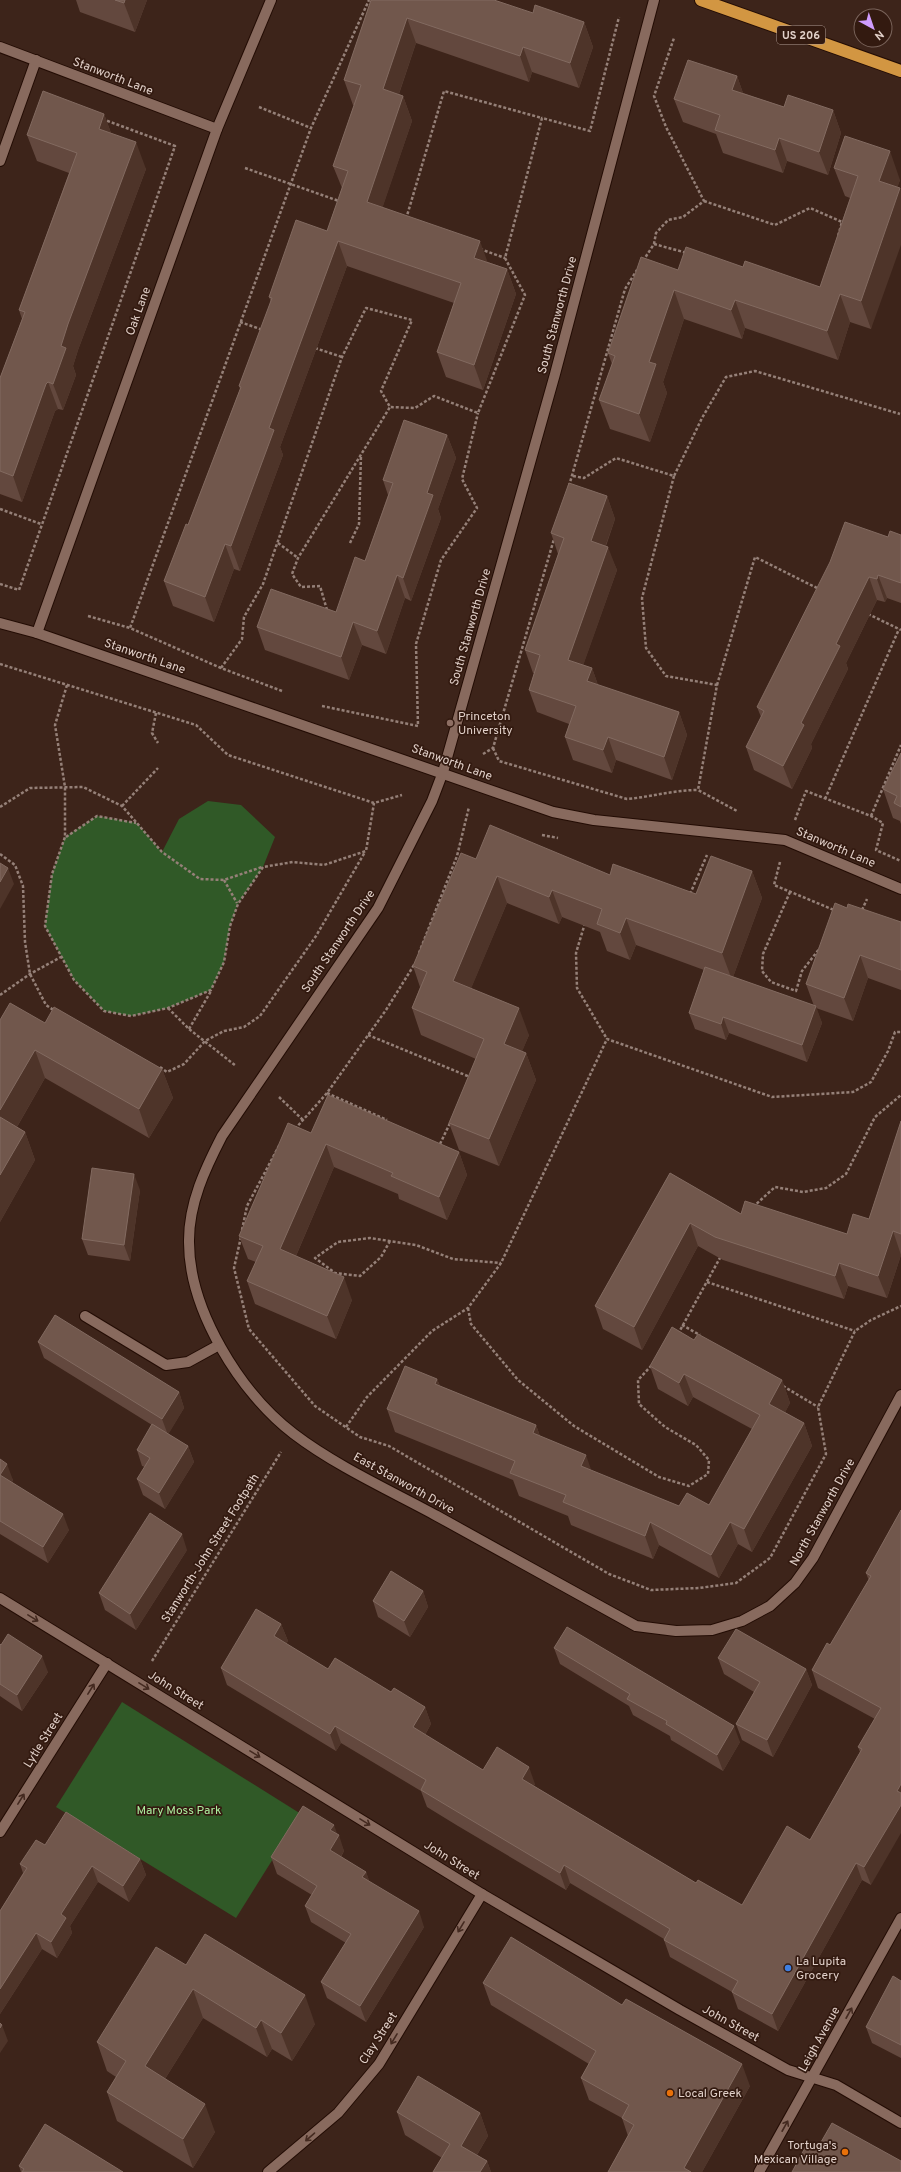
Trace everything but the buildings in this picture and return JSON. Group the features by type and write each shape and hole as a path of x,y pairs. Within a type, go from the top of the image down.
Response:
{"highway":[{"name":"US 206","path":"701,0 901,71"}],"street":[{"name":"Oak Lane","path":"37,633 217,129 272,0"},
{"name":"South Stanworth Drive","path":"192,1208 202,1175 222,1136 378,908 432,801 443,772 555,374 654,0"},
{"name":"Stanworth Lane","path":"0,47 217,129"},
{"path":"0,161 36,60"},
{"name":"Stanworth Lane","path":"0,623 37,633 443,772 553,812 587,819 785,840 901,890"},
{"name":"East Stanworth Drive","path":"192,1208 189,1240 192,1276 204,1314 219,1345 242,1379 266,1408 294,1434 346,1466 636,1626 676,1631 712,1630 742,1621"},
{"path":"85,1316 166,1365 188,1362 219,1345"},
{"name":"North Stanworth Drive","path":"742,1621 770,1606 795,1583 813,1558 901,1394"},
{"name":"John Street","path":"0,1598 482,1894 680,2010 788,2070 812,2079 836,2085 901,2123"},
{"name":"Lytle Street","path":"0,1832 107,1663"},
{"name":"Clay Street","path":"268,2172 338,2113 379,2064 482,1894"},
{"name":"Leigh Avenue","path":"759,2172 901,1918"}],"path":[{"path":"130,628 311,128 369,0"},
{"path":"405,224 444,90 590,131 619,17"},
{"path":"674,38 654,96 666,127 704,202 775,225 810,208 842,222 836,243"},
{"path":"259,107 311,128"},
{"path":"0,584 20,590 41,524 175,146 101,118"},
{"path":"314,704 418,726 416,644 442,560 477,508 462,479 478,413 525,295 506,258 542,118"},
{"path":"245,168 341,202"},
{"path":"568,491 625,289 654,244 656,233 668,220 683,217 704,202"},
{"path":"654,244 692,255"},
{"path":"477,248 506,258"},
{"path":"221,668 242,639 244,616 263,584 342,357 366,308 412,320 381,391 390,407"},
{"path":"240,322 269,332"},
{"path":"313,347 342,357"},
{"path":"717,685 666,676 646,648 642,598 674,476 702,418 726,377 755,371 901,414"},
{"path":"390,407 415,408 434,396 478,413"},
{"path":"327,610 320,586 301,587 292,574 298,558 390,407"},
{"path":"350,543 360,524 361,454"},
{"path":"572,476 584,478 616,458 674,476"},
{"path":"0,509 41,524"},
{"path":"555,536 493,748 499,762 627,799 644,798 677,790 698,790 740,812"},
{"path":"278,543 298,558"},
{"path":"698,790 717,685 755,557 823,591"},
{"path":"825,799 900,629 864,612"},
{"path":"88,616 130,628 221,668 286,693"},
{"path":"0,664 196,725 228,755 374,803 402,795"},
{"path":"67,685 54,725 65,787 65,837 52,874 45,926 74,980 104,1011 131,1016 168,1008 211,990"},
{"path":"156,713 152,733 158,743"},
{"path":"871,816 901,745"},
{"path":"483,754 493,748"},
{"path":"122,806 158,768"},
{"path":"0,807 30,788 83,787 122,806 162,852 200,879 224,880 263,867 293,862 324,865 366,851"},
{"path":"787,819 795,821 806,791 871,816 883,823 876,850 901,861"},
{"path":"154,1064 167,1072 184,1064 205,1041 224,1031 244,1027 260,1016 316,936 366,851 374,803"},
{"path":"294,1131 327,1093 368,1035 414,965 457,856 469,806 476,809"},
{"path":"65,837 97,816 137,823"},
{"path":"534,832 549,838 564,839"},
{"path":"701,853 714,856"},
{"path":"0,854 15,865 23,886 25,942 30,974 46,1006 59,1013"},
{"path":"683,892 690,895 707,855"},
{"path":"780,859 774,885 837,911"},
{"path":"190,1029 224,962 230,926 238,904 263,867"},
{"path":"224,880 238,904"},
{"path":"790,892 763,954 762,971 772,982 796,991 802,972 817,949 823,946"},
{"path":"860,914 869,895"},
{"path":"587,916 576,953 577,988 608,1039 772,1097 853,1092 871,1082 888,1051 895,1032 901,1032"},
{"path":"0,995 30,974 61,957"},
{"path":"168,1008 190,1029 236,1066"},
{"path":"368,1035 470,1076 467,1083"},
{"path":"346,1427 366,1397 432,1331 468,1308 501,1263 608,1039"},
{"path":"327,1093 391,1122"},
{"path":"749,1212 754,1205 775,1187 803,1192 826,1188 846,1174 875,1117 901,1095"},
{"path":"279,1097 304,1121"},
{"path":"434,1141 441,1144 452,1117"},
{"path":"283,1141 278,1146 247,1206 234,1268 249,1329 315,1406 346,1427 360,1436 389,1446 609,1574 651,1590 699,1588 736,1583 770,1558 826,1454 818,1407 855,1331 871,1320 901,1306"},
{"path":"390,1241 381,1257 360,1276 335,1273 315,1258 338,1242 370,1238 390,1241 416,1245 453,1259 501,1263"},
{"path":"675,1338 724,1250"},
{"path":"707,1282 855,1331"},
{"path":"468,1308 471,1324 518,1380 574,1426 659,1477 689,1486 708,1474 709,1460 696,1445 665,1427 639,1404 638,1380 655,1362"},
{"path":"682,1325 703,1337"},
{"path":"778,1382 818,1407"},
{"name":"Stanworth-John Street Footpath","path":"152,1661 285,1445"}],"green space":[{"path":"208,801 241,805 275,837 263,867 238,904 230,926 224,962 211,990 168,1008 131,1016 104,1011 74,980 45,926 52,874 65,837 97,816 137,823 162,852 179,819"},
{"name":"Mary Moss Park","path":"122,1702 301,1814 236,1918 56,1807"}],"place":[{"name":"Princeton University","path":"450,723"},
{"name":"La Lupita Grocery","path":"788,1968"},
{"name":"Local Greek","path":"670,2093"},
{"name":"Tortuga's Mexican Village","path":"845,2152"}]}
